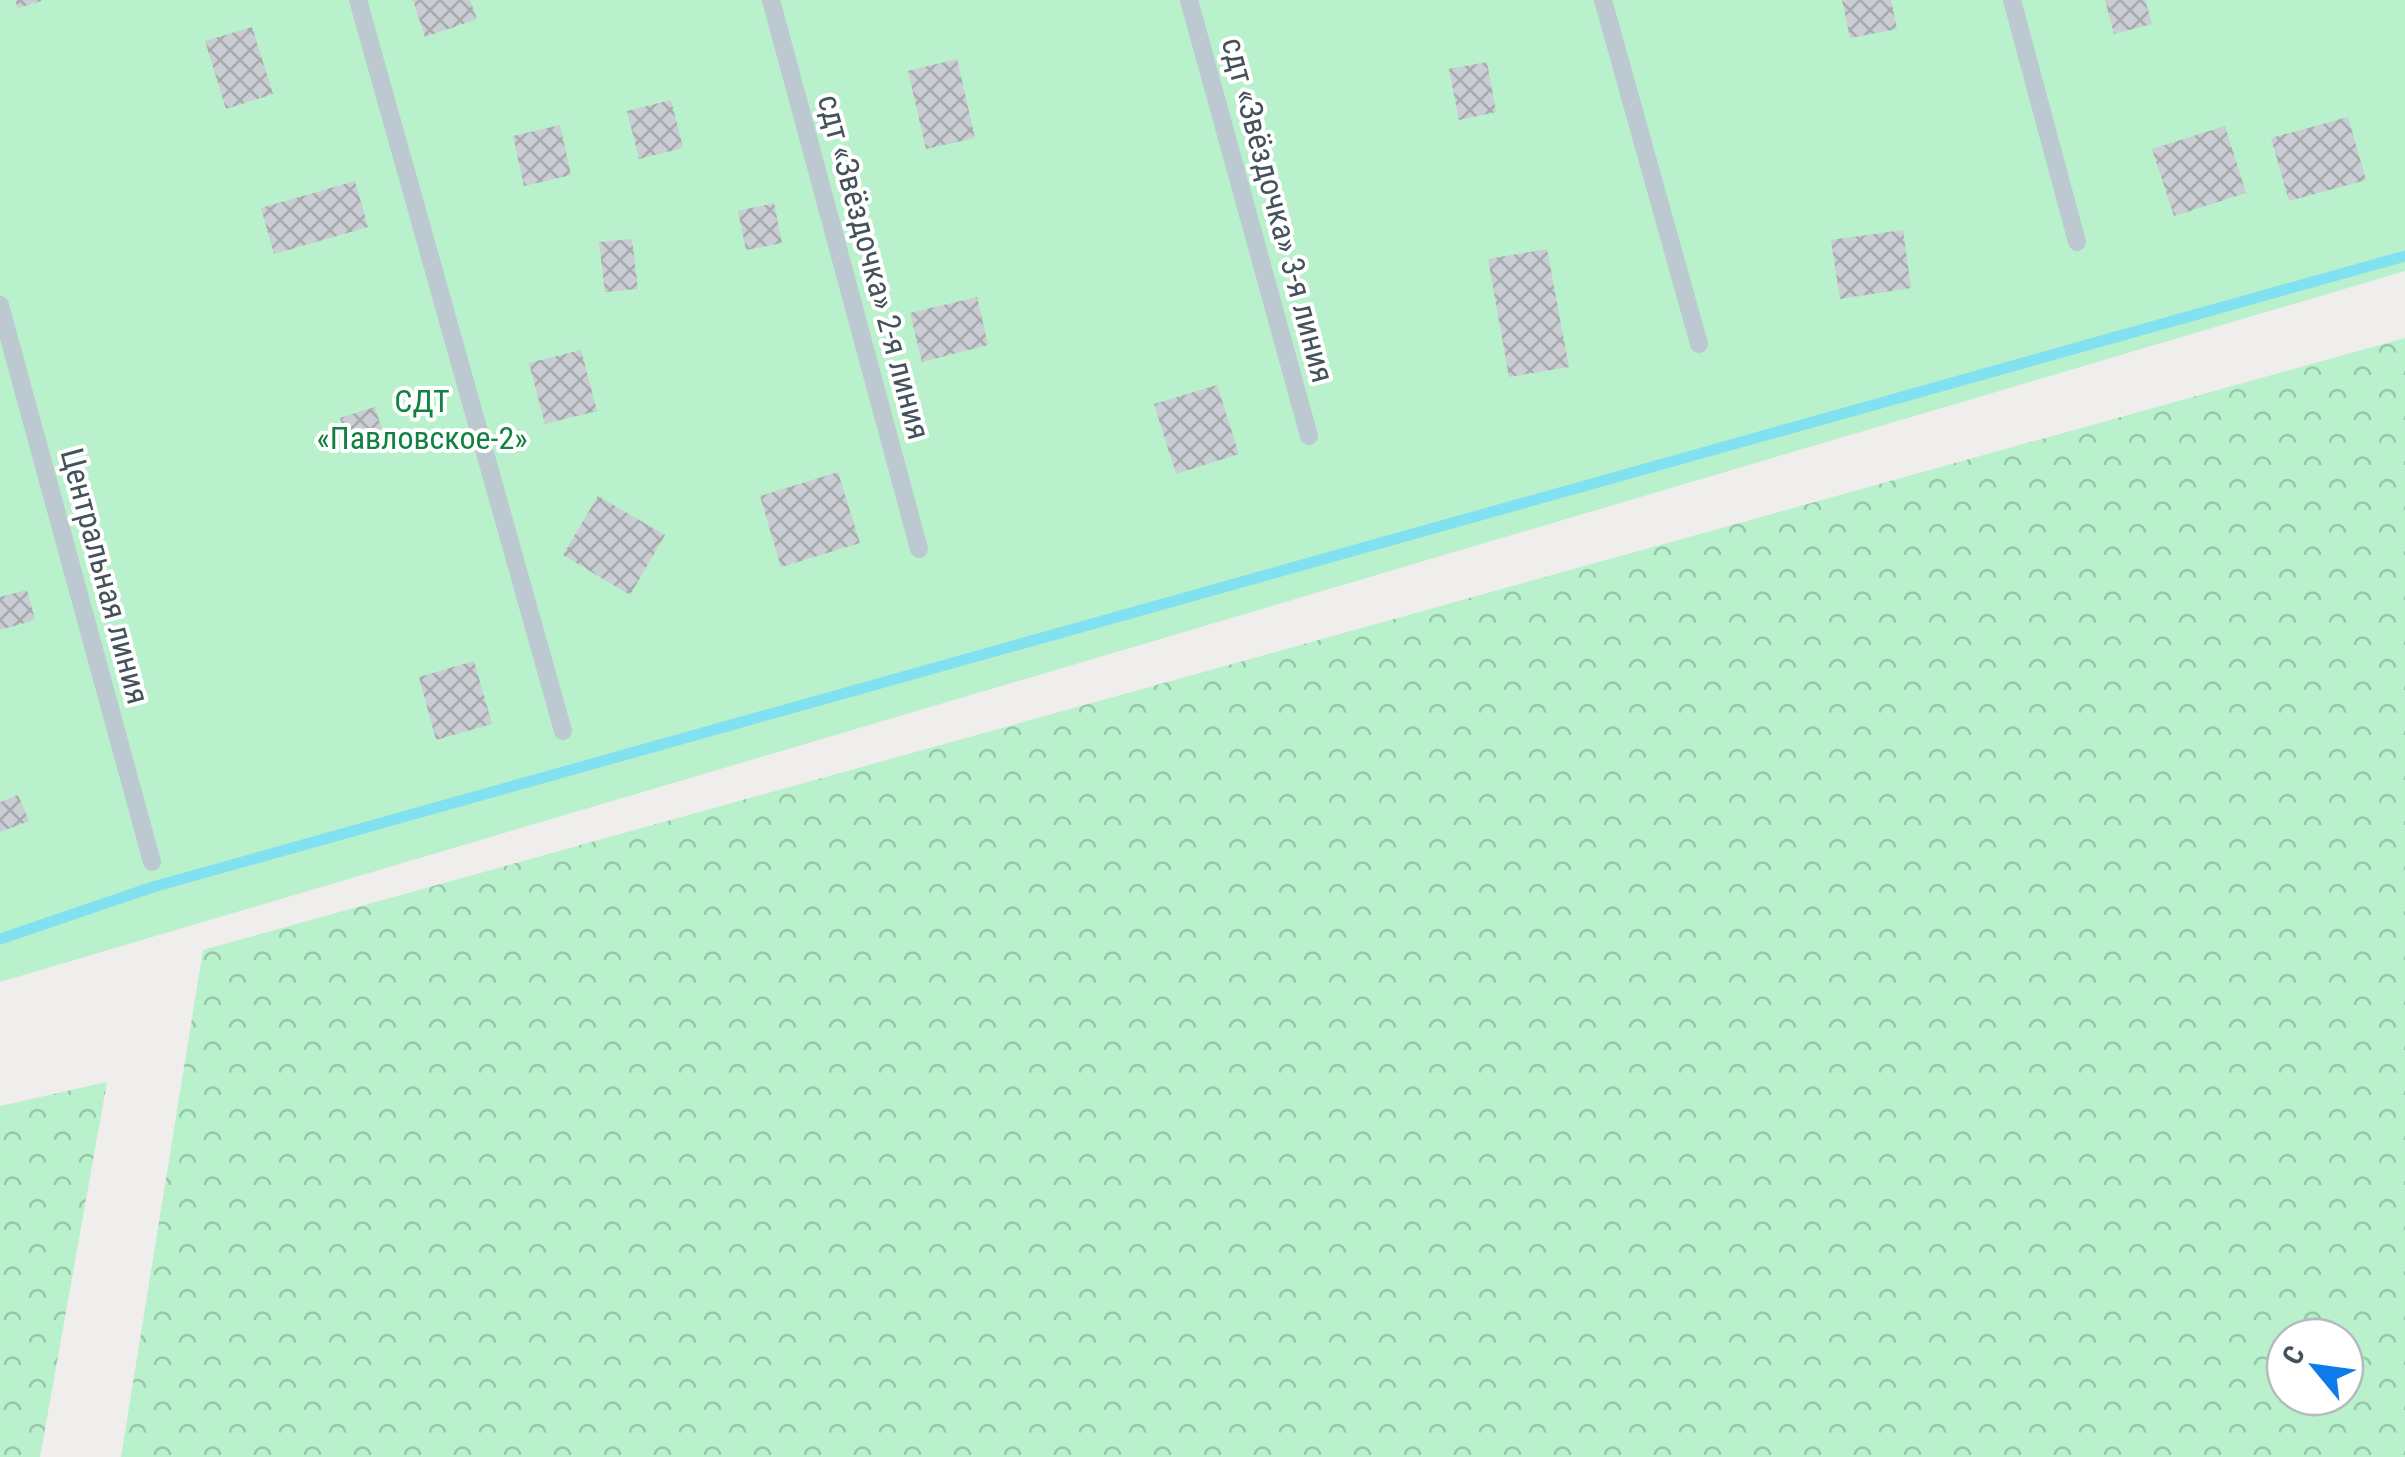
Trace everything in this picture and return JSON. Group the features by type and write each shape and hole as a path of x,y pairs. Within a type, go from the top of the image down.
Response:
{"lane":[{"path":"358,0 564,730"},
{"name":"сдт «Звёздочка» 2-я линия","path":"771,0 918,549"},
{"name":"сдт «Звёздочка» 3-я линия","path":"1189,0 1308,436"},
{"path":"1603,0 1699,344"},
{"path":"2012,0 2078,242"},
{"name":"Центральная линия","path":"0,305 152,862"}],"green space":[{"name":"СДТ «Павловское-2»","path":"0,0 2405,0 2405,271 0,982"},
{"path":"2405,338 2405,1457 121,1457 203,950"},
{"path":"107,1082 40,1457 0,1457 0,1106"}],"building":[{"path":"15,0 41,0 41,1 18,8"},
{"path":"413,0 470,0 477,19 425,37"},
{"path":"1842,0 1891,0 1897,29 1850,38"},
{"path":"2105,0 2145,0 2152,24 2114,34"},
{"path":"252,27 273,94 226,109 205,41"},
{"path":"957,59 975,138 926,149 908,71"},
{"path":"1487,62 1496,112 1459,120 1449,69"},
{"path":"671,100 683,148 639,159 627,111"},
{"path":"2348,117 2366,180 2289,201 2271,138"},
{"path":"560,125 571,175 524,186 513,136"},
{"path":"2225,126 2246,193 2174,216 2152,149"},
{"path":"355,181 368,227 274,254 261,208"},
{"path":"774,203 782,243 746,250 738,211"},
{"path":"1903,230 1911,288 1840,299 1831,240"},
{"path":"632,239 638,289 605,292 599,242"},
{"path":"1547,249 1569,367 1509,377 1488,259"},
{"path":"977,297 988,345 922,362 910,313"},
{"path":"581,350 597,411 545,424 529,363"},
{"path":"1217,385 1239,454 1176,474 1154,404"},
{"path":"375,407 385,440 351,452 340,418"},
{"path":"838,472 860,543 781,567 760,496"},
{"path":"598,496 665,535 630,595 563,555"},
{"path":"27,590 35,620 0,630 0,597"},
{"path":"474,661 492,724 436,740 419,677"},
{"path":"18,795 29,821 0,832 0,802"}],"waterway":[{"path":"0,939 153,887 2405,256"}]}
